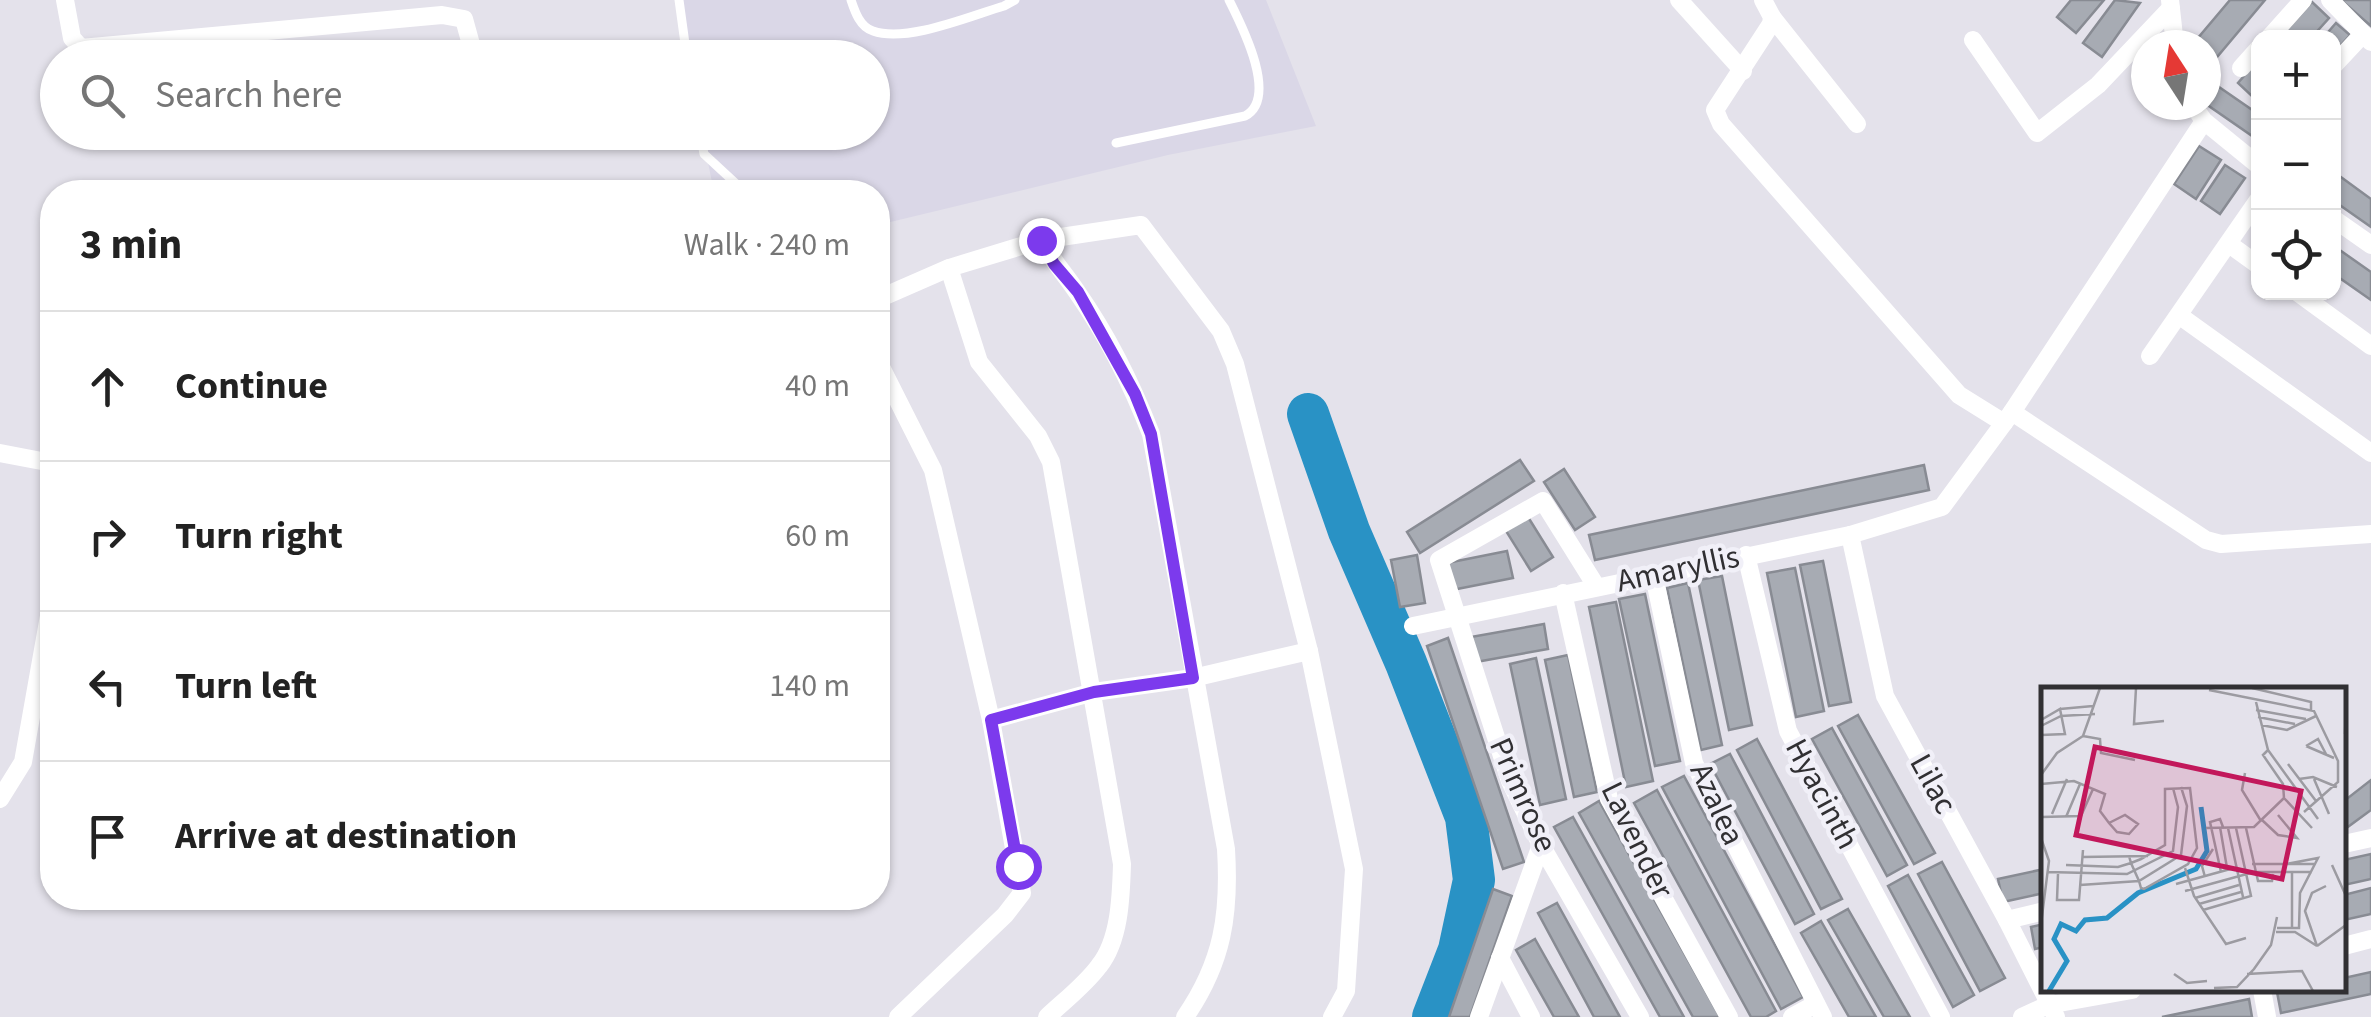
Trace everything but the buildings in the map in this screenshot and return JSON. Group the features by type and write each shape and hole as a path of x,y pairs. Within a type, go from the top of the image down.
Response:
{"street":[{"path":"65,0 74,40"},
{"path":"1679,0 1743,72"},
{"path":"2276,30 2303,0"},
{"path":"2330,0 2367,38 2341,59"},
{"path":"1973,40 2037,132 2098,86 2170,4"},
{"path":"2170,4 2173,30"},
{"path":"1768,8 1771,24 1716,110 1721,124 1959,395 2008,418 2206,540 2221,544 2371,534"},
{"path":"1768,8 1857,124"},
{"path":"171,40 442,16 464,19 470,40"},
{"path":"2241,68 2251,57"},
{"path":"2008,418 2204,121 2251,159"},
{"path":"2150,356 2251,210"},
{"path":"2341,224 2371,245"},
{"path":"890,293 949,268 1041,240 1141,225 1221,331 1235,364 1310,651 1354,869 1346,992 1332,1017"},
{"path":"1041,240 1054,264 1078,292 1126,377 1151,434 1226,848 1229,895 1222,942 1205,988 1185,1017"},
{"path":"2229,244 2251,260"},
{"path":"949,268 979,362 1038,436 1051,462 1122,864 1121,898 1111,942 1101,964 1046,1017"},
{"path":"2307,300 2371,346"},
{"path":"2180,316 2371,453"},
{"path":"890,385 932,470 991,720 1022,894 898,1017"},
{"name":"Amaryllis","path":"1413,626 1456,614 1850,536 1942,506 2008,418"},
{"path":"0,453 40,461"},
{"name":"Primrose","path":"1596,586 1543,501 1439,560 1510,781 1541,844 1640,1017"},
{"name":"Lilac","path":"1850,536 1885,696 2041,989"},
{"name":"Hyacinth","path":"1746,555 1788,731 1940,1017"},
{"name":"Azalea","path":"1654,576 1694,763 1820,1010"},
{"name":"Lavender","path":"1563,593 1609,799 1730,1017"},
{"path":"991,720 1094,692 1193,678 1310,651"},
{"path":"0,798 23,762 40,666"},
{"path":"2346,844 2371,838"},
{"path":"1479,1017 1541,844"},
{"path":"2007,920 2041,913"},
{"path":"2346,945 2371,939"},
{"path":"1500,958 1531,1017"},
{"path":"2022,1017 2124,992"},
{"path":"2262,992 2267,1017"},
{"path":"1792,1017 1820,1010"}],"lane":[{"path":"679,0 685,40"},
{"path":"851,0 858,20 872,31 910,33 1014,0"},
{"path":"1116,143 1254,112 1259,103 1256,65 1229,0"},
{"path":"703,150 732,180"}],"shaded area":[{"path":"678,0 1266,0 1316,126 1168,155 890,222 890,180 712,180 705,150 890,150 890,40 684,40"}],"waterway":[{"path":"1308,414 1349,531 1466,817 1474,880 1459,950 1433,1017"}],"route":[{"path":"1018,866 991,720 1094,692 1193,678 1151,434 1135,394 1078,292 1054,264 1041,240"}]}
